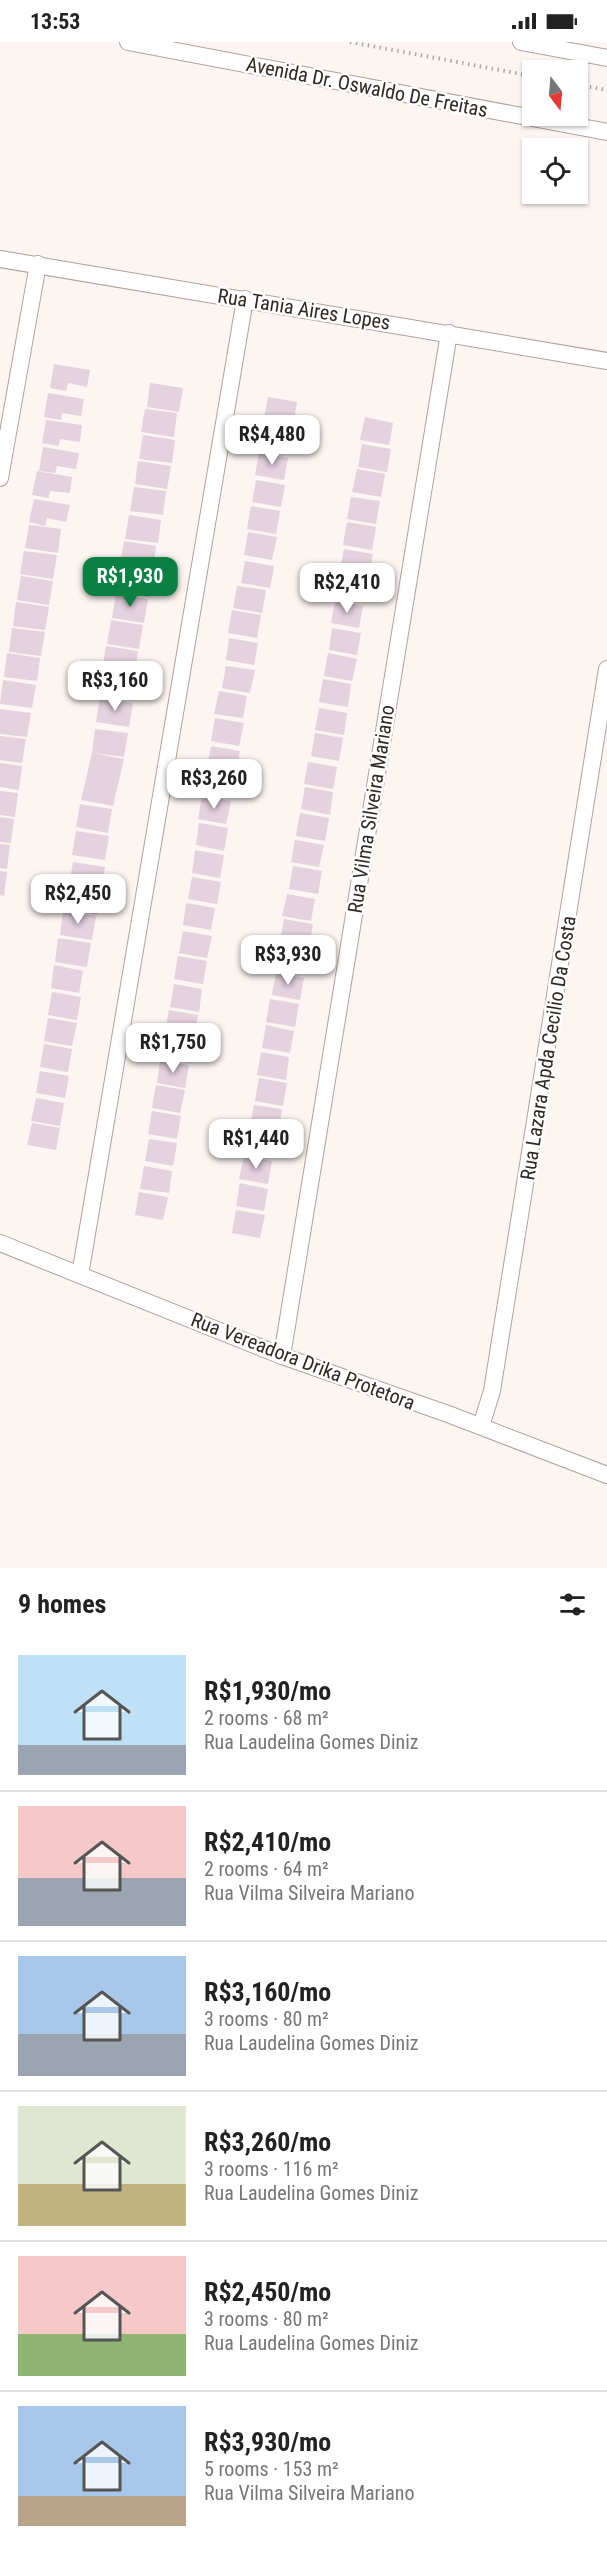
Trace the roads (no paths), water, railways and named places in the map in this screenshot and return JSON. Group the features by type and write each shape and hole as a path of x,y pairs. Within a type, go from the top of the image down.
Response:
{"street":[{"name":"Avenida Dr. Oswaldo De Freitas","path":"128,42 607,132"},
{"path":"521,42 607,58"},
{"name":"Rua Tania Aires Lopes","path":"0,259 607,361"},
{"path":"0,478 38,264"},
{"path":"80,1275 245,299"},
{"name":"Rua Vilma Silveira Mariano","path":"282,1356 449,333"},
{"name":"Rua Lazara Apda Cecilio Da Costa","path":"481,1426 492,1391 528,1175 607,669"},
{"name":"Rua Vereadora Drika Protetora","path":"0,1243 282,1356 481,1426 607,1475"}]}
